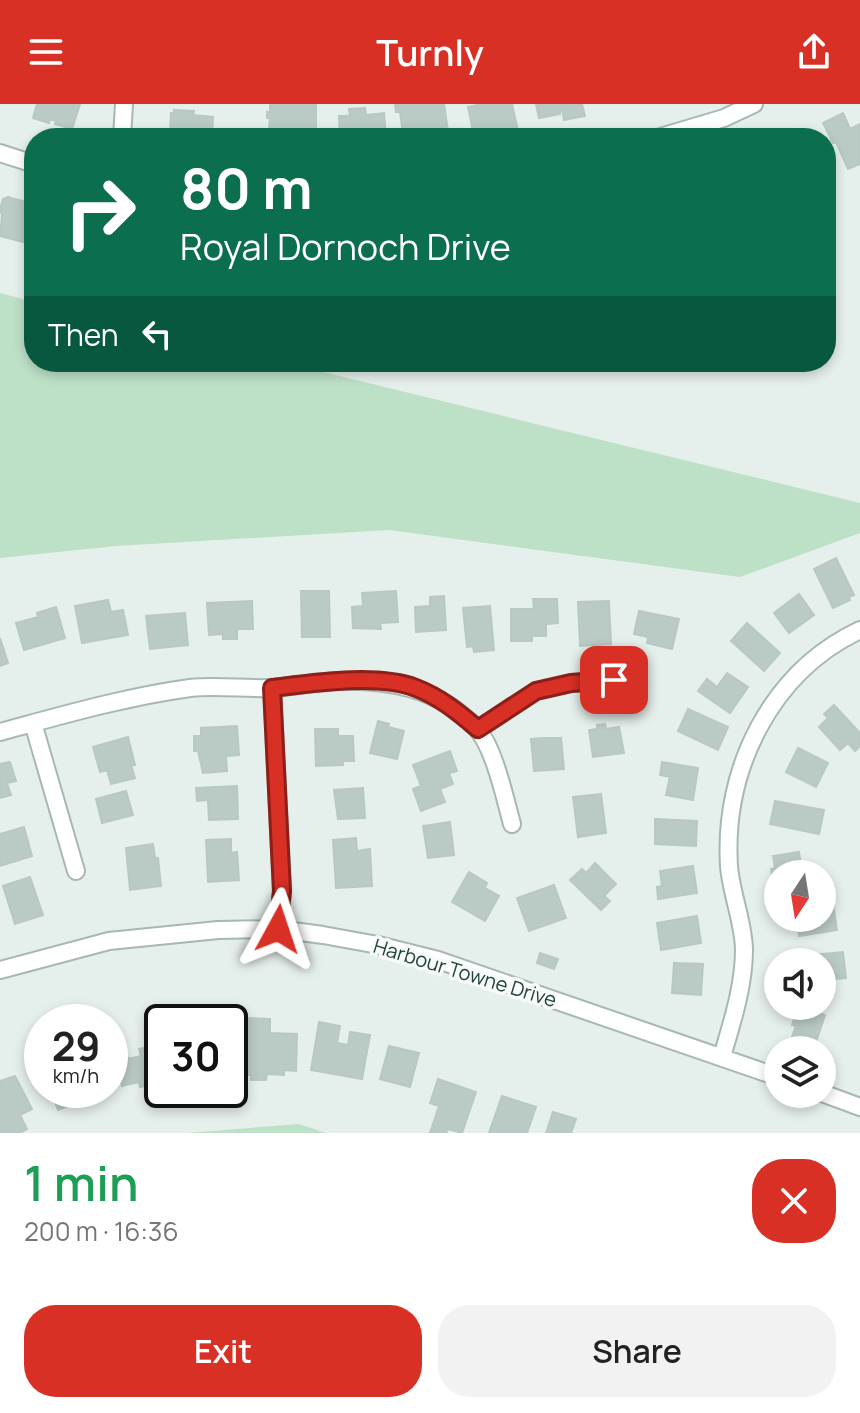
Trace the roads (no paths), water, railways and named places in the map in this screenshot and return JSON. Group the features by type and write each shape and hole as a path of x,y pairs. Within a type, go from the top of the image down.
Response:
{"street":[{"path":"123,128 124,104"},
{"path":"690,128 724,118 754,104"},
{"path":"0,153 24,161"},
{"path":"722,1057 743,973 744,945 729,867 729,829 745,753 762,720 787,686 818,655 860,630"},
{"path":"478,729 536,691 571,683 614,680"},
{"path":"0,732 112,702 194,688 272,688 337,681 392,682 415,687 447,704 478,729 501,782 512,824"},
{"path":"272,688 282,891 278,929"},
{"path":"33,723 76,871"},
{"name":"Harbour Towne Drive","path":"0,970 109,941 218,930 278,929 378,945 438,960 764,1072"},
{"path":"836,1098 860,1107"}]}
